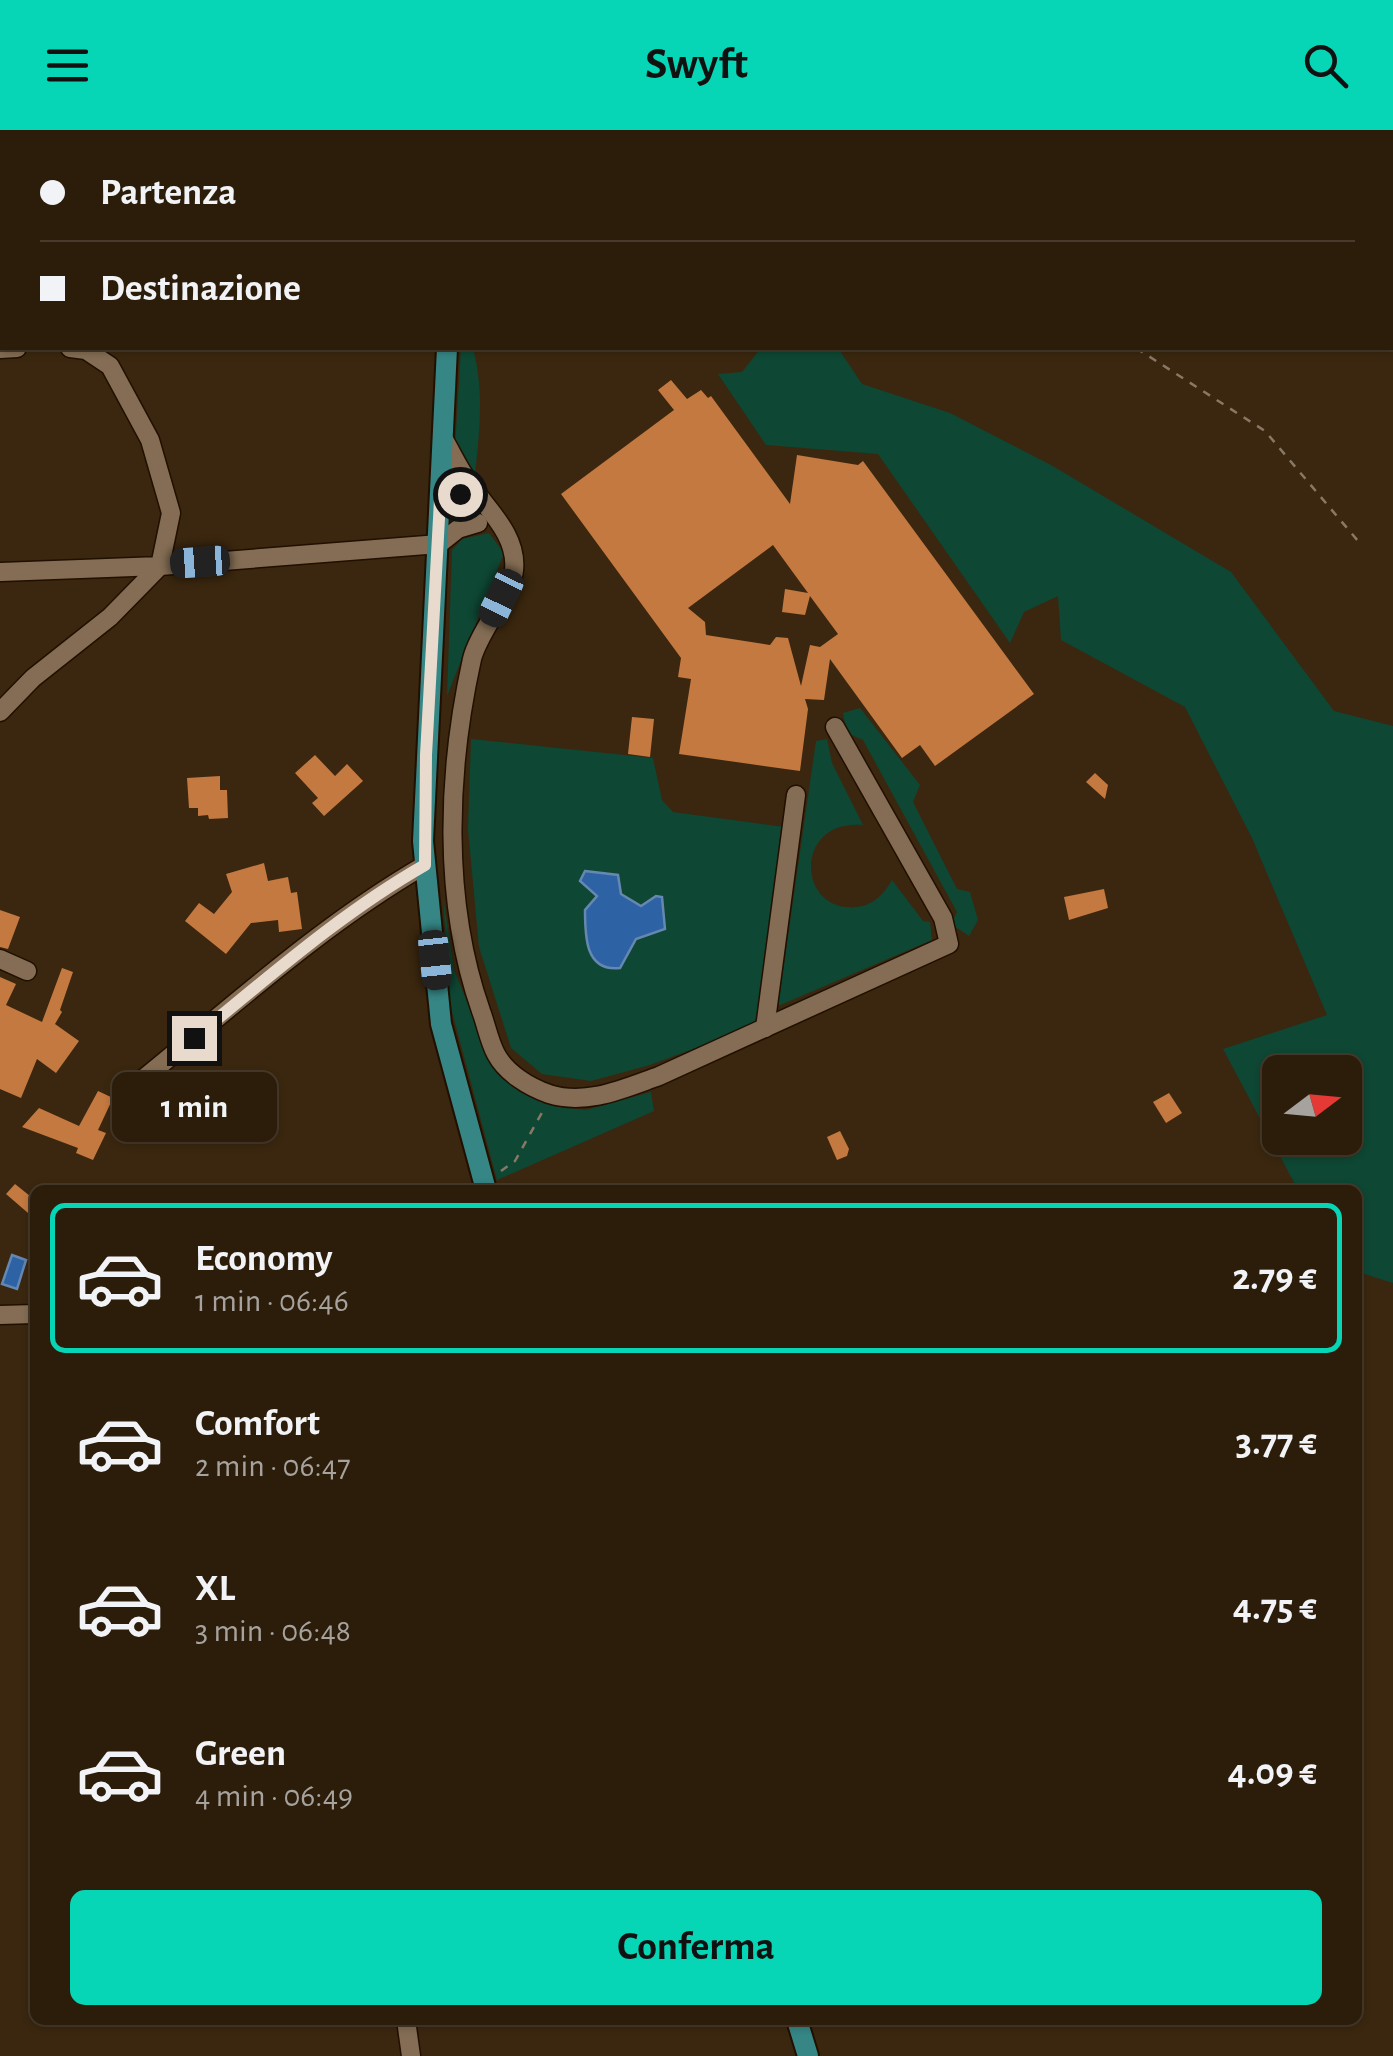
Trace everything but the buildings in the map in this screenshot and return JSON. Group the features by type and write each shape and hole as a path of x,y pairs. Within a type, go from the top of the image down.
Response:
{"main road":[{"path":"448,350 426,755 425,865 441,1024 485,1185"},
{"path":"799,2025 808,2056"}],"street":[{"path":"0,712 33,678 110,617 160,566 171,513 150,440 110,366 86,350"},
{"path":"443,438 502,526 515,571 473,654 455,760 454,872 458,924 469,978 497,1056 518,1079 552,1094 600,1096 660,1076 949,944 943,918 835,727"},
{"path":"440,500 478,494"},
{"path":"440,500 478,523 502,526"},
{"path":"1,572 160,566 439,544 458,529 478,523"},
{"path":"765,1028 796,795"},
{"path":"137,1084 336,922 425,865"},
{"path":"0,960 27,971"},
{"path":"0,1315 30,1314"},
{"path":"407,2025 411,2056"}],"path":[{"path":"1139,350 1264,431 1358,541"},
{"path":"486,1185 515,1161 552,1094"}],"green space":[{"path":"461,350 473,350 480,416 474,484 455,448"},
{"path":"759,350 839,350 862,384 950,413 1051,465 1231,572 1334,711 1393,726 1393,1283 1362,1273 1362,1185 1295,1185 1279,1155 1362,1155 1362,1055 1262,1055 1262,1122 1223,1049 1327,1015 1252,838 1185,707 1061,640 1058,596 1024,612 1010,643 878,454 766,445 718,374 742,372"},
{"path":"489,533 504,553 447,696 452,550 462,539"},
{"path":"860,708 920,785 913,802 957,889 970,892 978,920 969,936 951,924 957,912 863,740 847,733 843,713"},
{"path":"471,739 653,758 662,800 673,812 785,827 757,1025 650,1065 591,1081 542,1074 511,1048 479,947 468,829"},
{"path":"827,739 832,763 863,825 840,827 824,836 814,850 814,882 822,895 836,905 855,907 877,899 892,880 923,921 930,922 932,940 778,1006 816,741"},
{"path":"443,896 454,970 495,1070 520,1092 553,1106 586,1110 651,1092 654,1111 497,1180 450,1004"}],"water":[{"path":"585,871 618,875 621,894 641,906 656,896 662,897 665,929 636,939 620,968 600,964 589,950 585,910 597,896 580,881"},
{"path":"12,1255 26,1260 17,1289 2,1284"}],"route":[{"path":"194,1038 336,922 425,865 426,755 440,500 460,494"}]}
